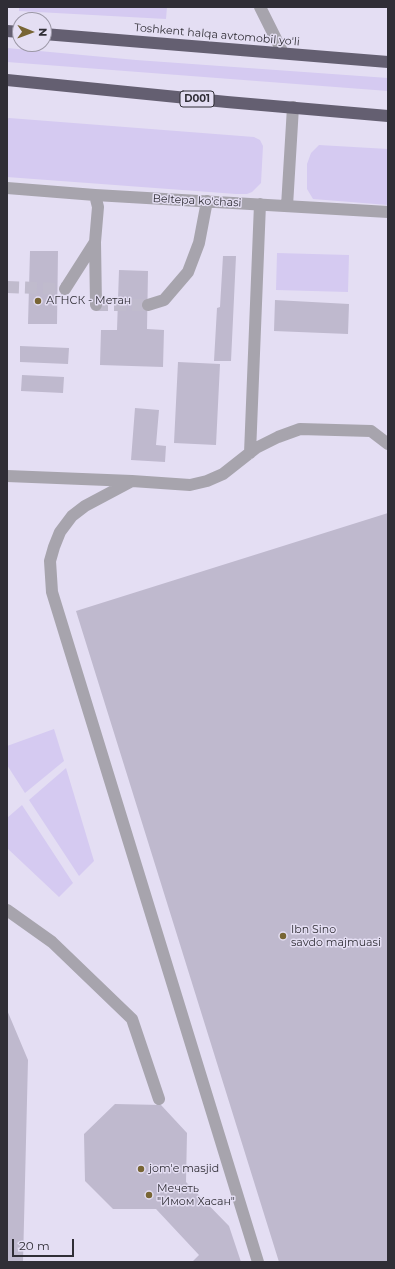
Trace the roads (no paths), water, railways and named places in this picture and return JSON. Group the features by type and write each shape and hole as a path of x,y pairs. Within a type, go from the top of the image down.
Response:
{"highway":[{"name":"Toshkent halqa avtomobil yo'li","path":"52,35 388,62"},
{"name":"D001","path":"7,80 388,116"}],"street":[{"path":"260,7 282,53"},
{"path":"287,206 293,107"},
{"name":"Beltepa ko'chasi","path":"7,188 95,195 388,212"},
{"path":"95,195 98,207 95,242 96,305"},
{"path":"148,305 164,300 188,272 199,243 207,201"},
{"path":"250,453 260,204"},
{"path":"65,289 95,242"},
{"path":"7,476 190,485 207,482 223,474 256,448 278,437 300,429 371,431 388,444"},
{"path":"132,482 85,506 72,516 60,532 50,561 52,592 258,1262"},
{"path":"7,910 52,942 132,1019 159,1099"}],"tunnel":[{"path":"7,287 65,289"},
{"path":"96,305 148,305"}],"place":[{"name":"АГНСК - Метан","path":"38,301"},
{"name":"Ibn Sino savdo majmuasi","path":"283,936"},
{"name":"jom'e masjid","path":"141,1169"},
{"name":"Мечеть \"Имом Хасан\"","path":"149,1195"}]}
